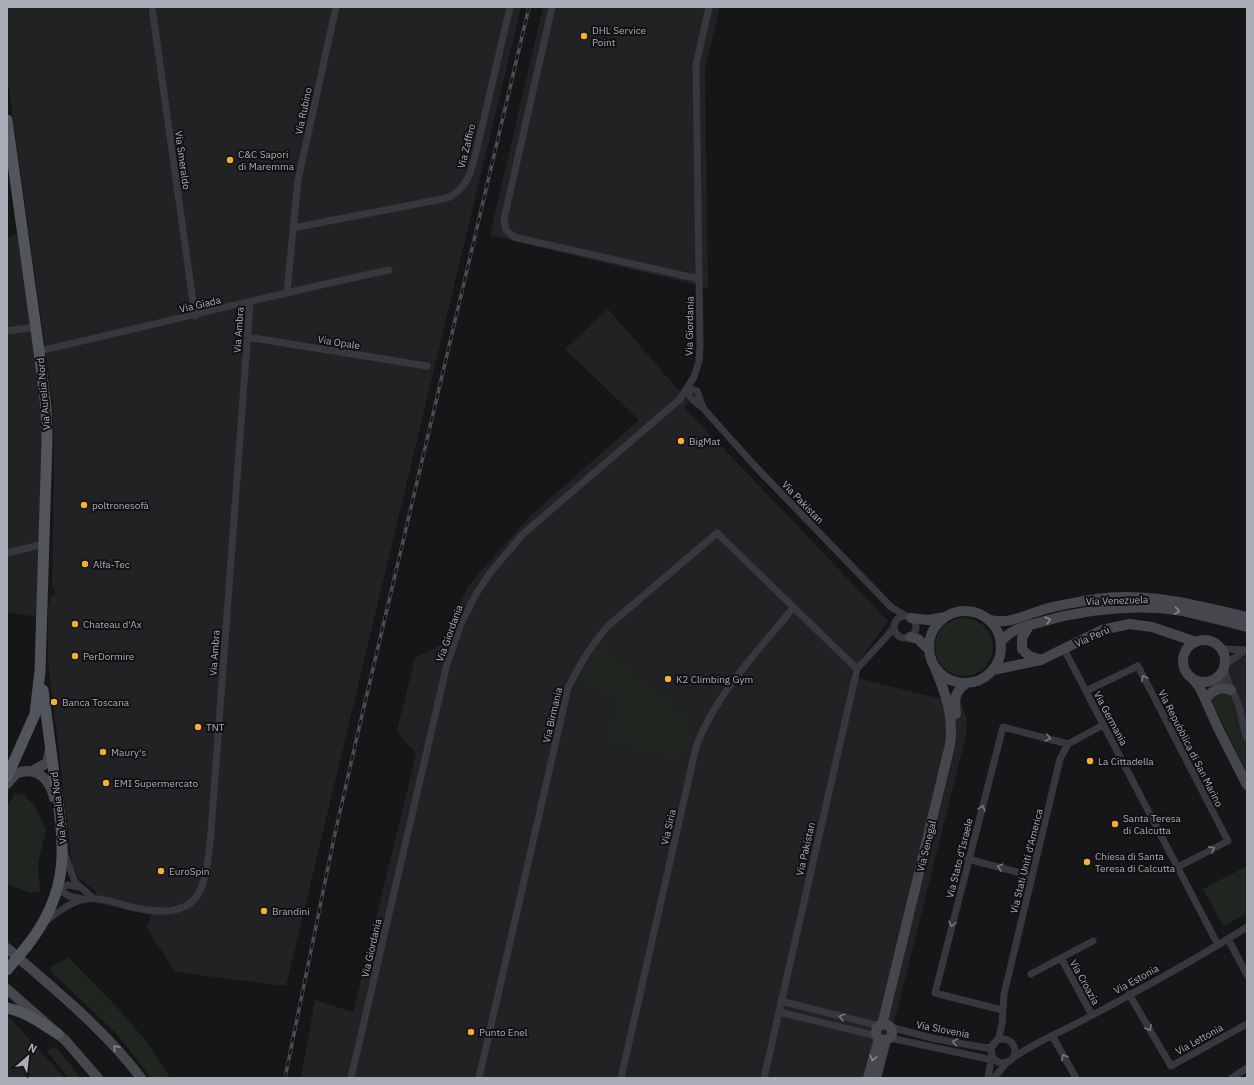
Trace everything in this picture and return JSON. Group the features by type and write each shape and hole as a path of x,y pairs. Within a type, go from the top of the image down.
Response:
{"main road":[{"name":"Via Aurelia Nord","path":"7,120 39,351 46,407 47,440 40,671 35,714 7,777"},
{"name":"Via Venezuela","path":"908,617 930,620 964,611 976,613 989,620 1007,622 1064,604 1098,599 1138,598 1180,602 1247,617"},
{"name":"Via Venezuela","path":"1001,642 1011,632 1066,615 1092,610 1158,608 1247,627"},
{"path":"945,617 934,628 929,642 929,650 935,668 949,680 967,684 982,680 993,670 1001,653 1001,642 994,626 989,620"},
{"name":"Via Perù","path":"993,670 1041,660 1113,626 1142,625 1196,642 1210,641 1219,647"},
{"path":"1029,626 1022,638 1022,650 1029,656 1041,660"},
{"name":"Via Perù","path":"1167,633 1179,643 1185,670 1200,688 1208,702 1247,785"},
{"path":"910,637 918,639 929,650"},
{"path":"1183,657 1187,648 1196,642"},
{"path":"1208,702 1213,680 1224,667 1224,656 1219,647"},
{"path":"1001,653 1007,661 1019,665"},
{"name":"Via Senegal","path":"885,1026 952,734 951,715 935,668"},
{"name":"Via Aurelia Nord","path":"7,970 44,922 58,889 62,864 63,847 61,819 40,671"},
{"path":"1193,679 1203,682 1213,680"},
{"name":"Via Senegal","path":"885,1026 957,747 958,734 955,696 961,688 967,684"},
{"path":"1208,702 1211,692 1218,689 1231,690"},
{"path":"7,784 18,773 32,771 47,763 51,748"},
{"path":"32,771 41,775 49,784 61,819"},
{"path":"7,948 86,1017 109,1040 141,1078"},
{"path":"7,988 58,1034 98,1078"},
{"path":"7,1008 18,1010 58,1034"},
{"path":"868,1078 882,1039 892,1034 885,1026 877,1029 882,1039 876,1078"}],"street":[{"name":"Via Smeraldo","path":"152,7 195,316"},
{"name":"Via Rubino","path":"287,292 298,180 336,7"},
{"name":"Via Zaffiro","path":"293,228 447,198 461,189 469,176 474,161 510,7"},
{"path":"552,7 504,219 506,230 514,236 699,279"},
{"name":"Via Giordania","path":"351,1078 447,664 464,617 476,594 490,573 523,534 680,399 694,377 699,361 700,346 696,65 709,7"},
{"name":"Via Giada","path":"39,351 195,316 287,292 389,270"},
{"name":"Via Ambra","path":"84,899 94,899 142,909 170,910 180,908 193,901 200,891 205,878 211,832 250,302"},
{"path":"7,331 35,327"},
{"name":"Via Opale","path":"247,337 428,366"},
{"name":"Via Pakistan","path":"694,377 694,384 703,408"},
{"path":"692,399 688,393 688,388 697,391"},
{"path":"680,399 692,399"},
{"name":"Via Pakistan","path":"692,399 703,408 763,475 891,608"},
{"name":"Via Birmania","path":"479,1078 568,688 595,640 608,626 717,533 857,669"},
{"path":"7,553 44,544"},
{"name":"Via Siria","path":"621,1078 696,747 703,728 717,704 793,608"},
{"path":"888,635 896,635 903,638 910,637 916,629 915,623 908,617 891,608"},
{"path":"891,608 896,635"},
{"name":"Via Pakistan","path":"764,1078 857,669 888,635 899,618 908,617"},
{"path":"1219,647 1226,649 1246,650"},
{"name":"Via Germania","path":"1064,649 1218,945"},
{"path":"1246,650 1224,667 1231,690 1240,710 1242,727 1247,738"},
{"name":"Via Repubblica di San Marino","path":"1086,691 1138,666 1228,841 1178,867"},
{"path":"1213,680 1224,683 1231,690"},
{"path":"1068,744 1103,725"},
{"name":"Via Stato d'Israele","path":"1002,1010 935,993 968,859 1003,727 1068,744"},
{"name":"Via Stati Uniti d'America","path":"988,1078 992,1054 999,1037 1002,1024 1002,1010 1011,962 1060,759 1068,744"},
{"path":"63,847 72,877 81,888 94,899"},
{"path":"968,859 1032,876"},
{"path":"58,889 68,885 81,888"},
{"path":"58,889 69,896 84,899"},
{"path":"44,922 64,908 84,899"},
{"name":"Via Estonia","path":"1010,1060 1034,1045 1053,1037 1218,945 1247,927"},
{"path":"1228,939 1247,975"},
{"name":"Via Croazia","path":"1032,974 1093,941"},
{"name":"Via Croazia","path":"1061,958 1092,1015"},
{"name":"Via Lettonia","path":"1129,994 1171,1066 1247,1024"},
{"name":"Via Slovenia","path":"781,1001 936,1039 987,1048 992,1054"},
{"name":"Via Slovenia","path":"779,1012 882,1039 992,1054"},
{"name":"Via Stati Uniti d'America","path":"1002,1024 1011,1042"},
{"path":"1053,1037 1076,1078"},
{"name":"Via Estonia","path":"992,1054 1002,1039 1018,1046 1034,1045"},
{"path":"994,1078 1010,1060 1015,1051 1011,1042"},
{"path":"992,1054 1010,1060"},
{"path":"1232,1078 1247,1068"}],"shaded area":[{"path":"7,7 521,7 286,986 175,972 147,928 151,915 95,903 96,891 79,878 72,863 48,661 48,608 51,596 55,595 55,590 52,588 54,476 53,404 7,75"},
{"path":"543,7 720,7 705,68 708,288 490,235"},
{"path":"17,235 37,369 42,417 37,617 7,612 7,238"},
{"path":"608,309 689,402 684,407 888,621 849,676 941,699 960,698 967,720 966,735 880,1078 301,1078 315,1000 353,1012 416,754 397,731 415,658 444,643 467,587 531,515 639,420 565,349"},
{"path":"964,618 975,620 988,631 991,636 993,647 991,658 980,671 975,674 964,676 953,674 940,663 937,658 935,647 937,636 948,623 953,620"},
{"path":"600,645 692,718 682,759 608,742 618,697 580,681"},
{"path":"1247,656 1247,773 1212,700 1236,689 1229,675 1229,669 1232,663 1237,659"},
{"path":"1224,693 1233,707 1237,731 1247,751 1247,773 1213,704 1213,698 1217,694"},
{"path":"15,793 24,795 35,806 46,830 38,864 40,891 30,893 7,884 7,806"},
{"path":"1247,866 1247,913 1223,926 1203,889"},
{"path":"69,958 136,1029 160,1061 170,1078 151,1078 116,1033 50,971 51,966"},
{"path":"10,1018 65,1078 7,1078 7,1019"},
{"path":"51,1047 57,1048 81,1078 68,1078 47,1051"}],"railway":[{"path":"285,1078 334,838 359,728 529,7"}],"place":[{"name":"DHL Service Point","path":"584,36"},
{"name":"C&C Sapori di Maremma","path":"230,160"},
{"name":"BigMat","path":"681,441"},
{"name":"poltronesofà","path":"84,505"},
{"name":"Alfa-Tec","path":"85,564"},
{"name":"Chateau d'Ax","path":"75,624"},
{"name":"PerDormire","path":"75,656"},
{"name":"K2 Climbing Gym","path":"668,679"},
{"name":"Banca Toscana","path":"54,702"},
{"name":"TNT","path":"198,727"},
{"name":"Maury's","path":"103,752"},
{"name":"La Cittadella","path":"1090,761"},
{"name":"EMI Supermercato","path":"106,783"},
{"name":"Santa Teresa di Calcutta","path":"1115,824"},
{"name":"Chiesa di Santa Teresa di Calcutta","path":"1087,862"},
{"name":"EuroSpin","path":"161,871"},
{"name":"Brandini","path":"264,911"},
{"name":"Punto Enel","path":"471,1032"}]}
